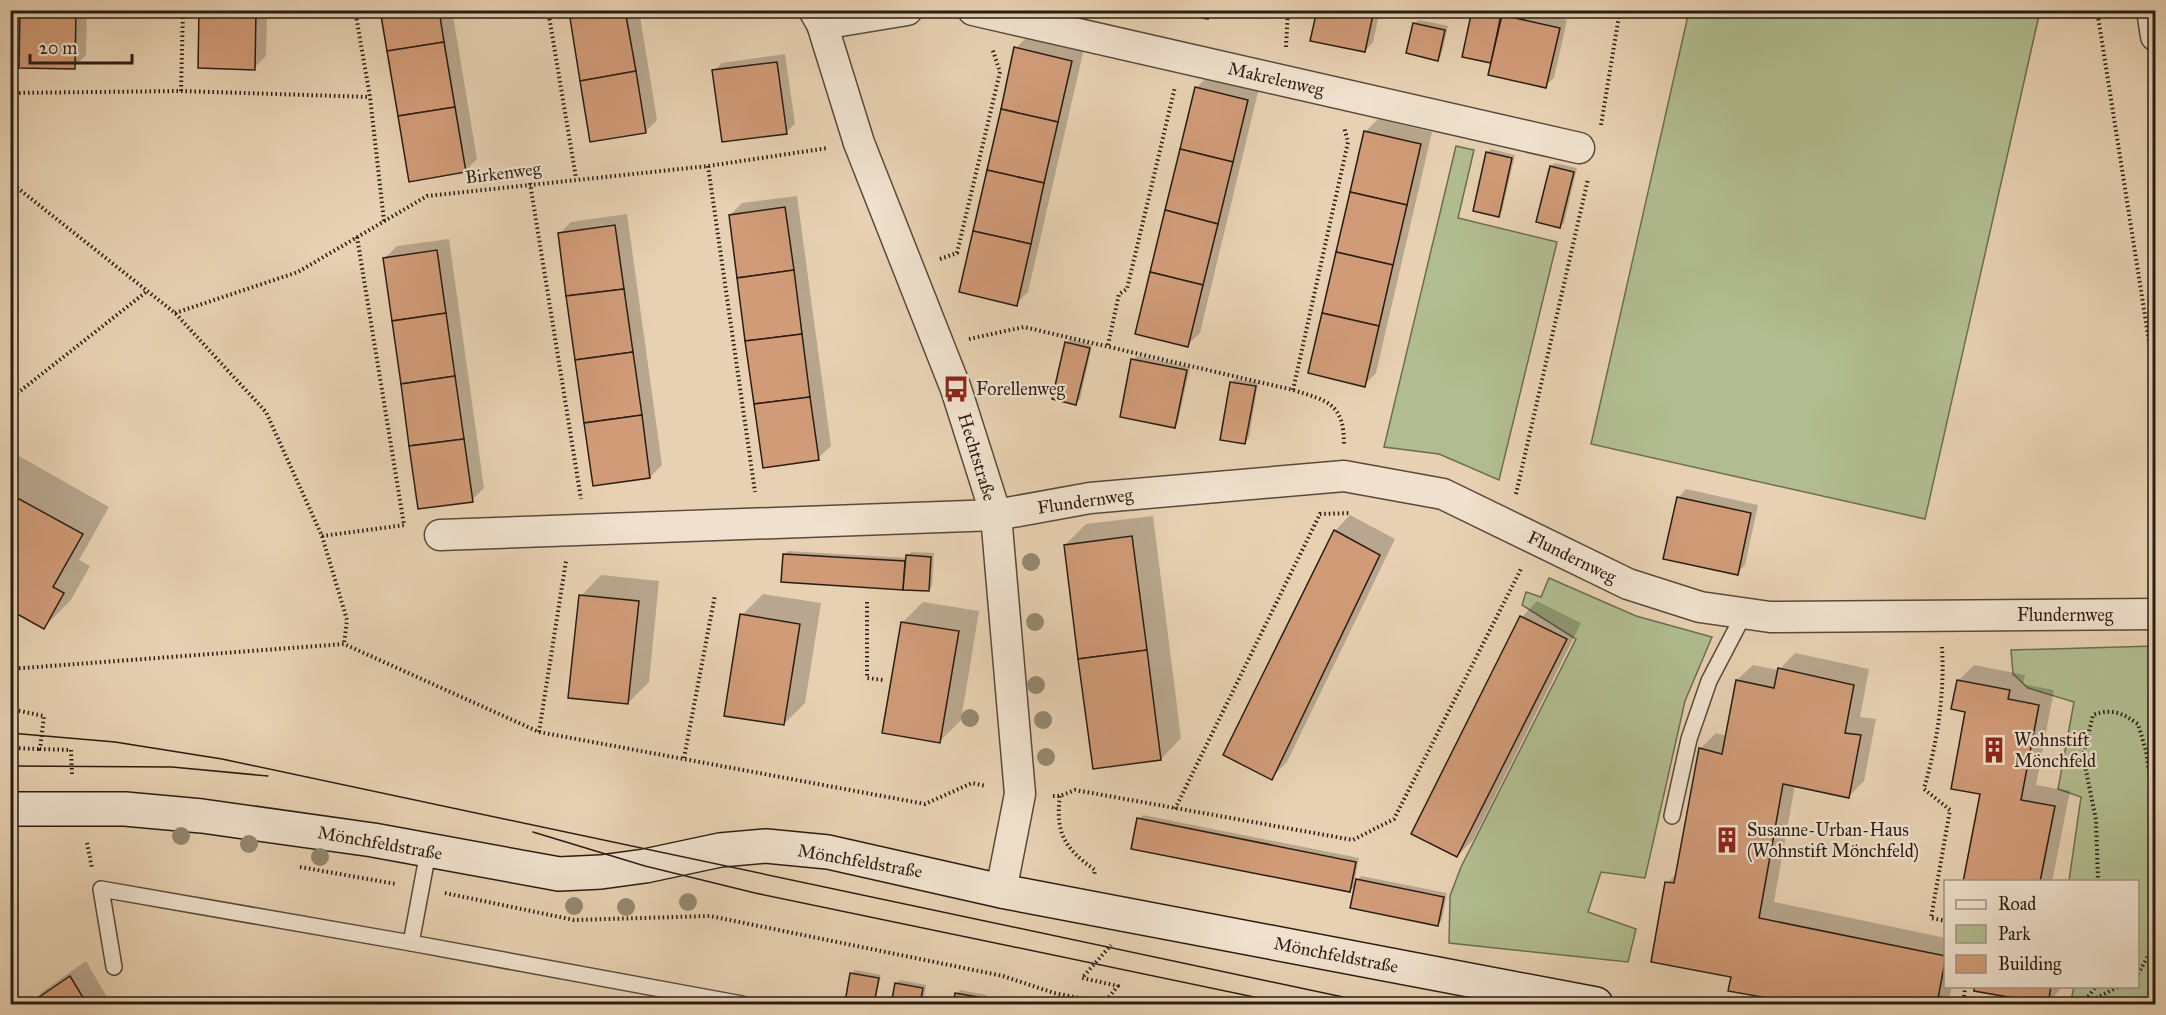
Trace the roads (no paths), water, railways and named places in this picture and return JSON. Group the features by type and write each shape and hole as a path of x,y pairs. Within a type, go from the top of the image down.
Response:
{"main road":[{"name":"Mönchfeldstraße","path":"10,809 125,809 202,816 372,840 559,874 601,872 720,850 766,846 828,852 1001,891 1596,1005"}],"street":[{"path":"818,17 907,10"},
{"path":"2152,10 2156,36"},
{"name":"Makrelenweg","path":"977,11 1589,151"},
{"name":"Hechtstraße","path":"818,17 859,143 956,389 996,514 1020,794 1001,891"},
{"name":"Flundernweg","path":"996,514 1090,498 1344,476 1443,494 1628,584 1700,607 1770,617 2156,614"},
{"path":"440,535 996,514"}],"lane":[{"path":"1672,816 1689,739 1709,681 1744,614"},
{"path":"411,943 428,852"},
{"path":"114,967 101,889 411,943 742,1005"}],"tram line":[{"path":"10,733 115,742 222,759 1376,1004"},
{"path":"10,766 172,767 268,776"},
{"path":"533,832 645,866 755,893 1288,1004"}],"place":[{"name":"Forellenweg","path":"956,389"},
{"name":"Wohnstift Mönchfeld","path":"1994,750"},
{"name":"Susanne-Urban-Haus (Wohnstift Mönchfeld)","path":"1727,840"}]}
